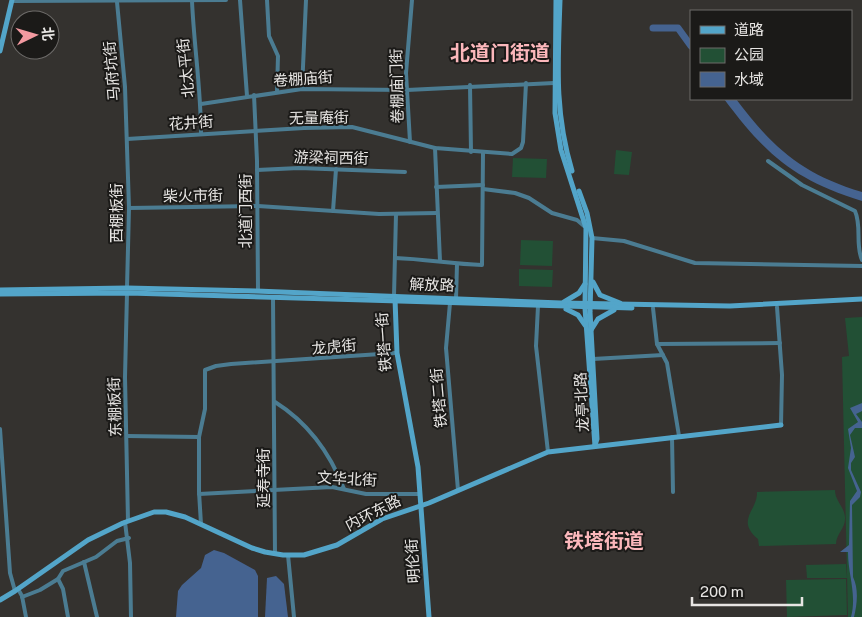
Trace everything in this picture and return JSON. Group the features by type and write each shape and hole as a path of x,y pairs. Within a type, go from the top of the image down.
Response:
{"main road":[{"name":"龙亭北路","path":"556,0 554,113 559,140 586,228 589,275"},
{"name":"龙亭北路","path":"560,0 560,121 574,176 587,214 592,238 588,306 593,439 595,446"},
{"path":"0,51 12,1"},
{"path":"589,275 579,293 561,305 578,315 589,331 603,315 623,306"},
{"path":"589,275 593,285 600,294 623,306"},
{"name":"解放路","path":"0,290 258,291 450,303 561,305"},
{"name":"解放路","path":"0,294 127,290 273,298 456,299 588,306 730,306 862,300"},
{"name":"铁塔一街","path":"395,300 395,353 416,467 420,504"},
{"name":"铁塔一街","path":"395,300 397,353 418,467 420,504"},
{"name":"解放路","path":"623,306 730,309 862,300"},
{"name":"龙亭北路","path":"589,331 593,360 597,439 595,446"},
{"name":"内环东路","path":"0,600 88,540 127,521 162,511 201,524 252,548 276,554 310,553 337,545 378,521 548,452 781,425"},
{"name":"明伦街","path":"420,504 428,617"}],"street":[{"path":"12,1 226,0"},
{"path":"240,0 247,96"},
{"path":"268,0 269,36 278,56 277,91"},
{"path":"302,89 306,0"},
{"name":"卷棚庙门街","path":"410,142 407,51 412,0"},
{"name":"北太平街","path":"192,1 194,55 201,104 201,134"},
{"name":"马府坑街","path":"117,2 126,87 127,139"},
{"name":"无量庵街","path":"256,131 352,128 435,148 512,154 521,148 526,83"},
{"name":"卷棚庙街","path":"201,104 277,91 302,89 407,90 554,83"},
{"path":"470,86 471,152"},
{"name":"北道门西街","path":"254,95 258,206 258,291"},
{"name":"花井街","path":"127,139 256,131"},
{"name":"西棚板街","path":"127,139 129,208 127,290"},
{"path":"435,148 440,261"},
{"path":"395,258 457,264 482,264 483,153"},
{"path":"768,161 802,185 855,211 859,224 859,248 862,260"},
{"path":"333,212 336,169"},
{"name":"游梁祠西街","path":"257,170 336,169 404,172"},
{"path":"436,187 483,187 509,192 529,198 552,213 580,221 586,228"},
{"name":"柴火市街","path":"129,208 258,206 333,212 437,213"},
{"path":"395,300 396,214"},
{"path":"592,238 624,241 695,263 862,266"},
{"path":"456,299 457,264"},
{"name":"东棚板街","path":"127,290 125,377 127,521 132,591 131,617"},
{"name":"延寿寺街","path":"273,298 276,554"},
{"name":"铁塔二街","path":"450,303 446,348 458,490"},
{"path":"538,306 536,346 548,452"},
{"path":"777,307 780,343 781,425"},
{"path":"653,308 657,344 667,363 680,436"},
{"path":"657,344 780,343"},
{"name":"龙虎街","path":"199,437 204,409 205,370 230,364 274,363 395,353"},
{"path":"593,360 663,355"},
{"path":"275,402 290,412 315,438 330,457 344,489"},
{"path":"0,430 10,573 22,597 26,617"},
{"path":"127,436 199,437 201,524"},
{"path":"672,437 672,492"},
{"name":"文华北街","path":"199,494 332,487 366,494 418,494"},
{"path":"68,617 63,589 58,575 100,554 114,543 129,538"},
{"path":"288,555 294,617"},
{"path":"84,562 97,617"},
{"path":"22,597 58,579"}],"green space":[{"path":"616,150 632,152 629,175 614,174"},
{"path":"513,158 547,159 546,178 512,177"},
{"path":"521,240 553,241 552,266 520,265"},
{"path":"519,269 553,270 552,287 519,286"},
{"path":"862,317 862,617 848,617 842,357 849,356 845,318"},
{"path":"835,490 845,517 836,544 759,546 758,539 748,526 749,515 757,492"},
{"path":"846,564 847,578 807,578 806,565"},
{"path":"846,579 847,615 787,617 786,580"}],"water":[{"path":"725,100 737,100 776,145 806,168 822,177 862,192 862,201 818,184 783,163 739,119"},
{"path":"862,403 862,411 856,414 862,422 862,428 855,428 850,435 855,457 851,463 851,470 861,492 860,497 852,505 853,577 857,597 854,617 851,617 853,592 848,552 840,552 849,545 850,501 857,491 848,468 851,448 848,429 858,422 850,408"},
{"path":"214,550 224,553 255,570 258,576 258,617 176,617 178,591 201,568 205,555"},
{"path":"276,576 284,584 288,617 265,617 267,578"}],"waterway":[{"path":"653,28 678,28 690,45"}],"district":[{"name":"北道门街道","path":"500,53"},
{"name":"铁塔街道","path":"604,541"}]}
